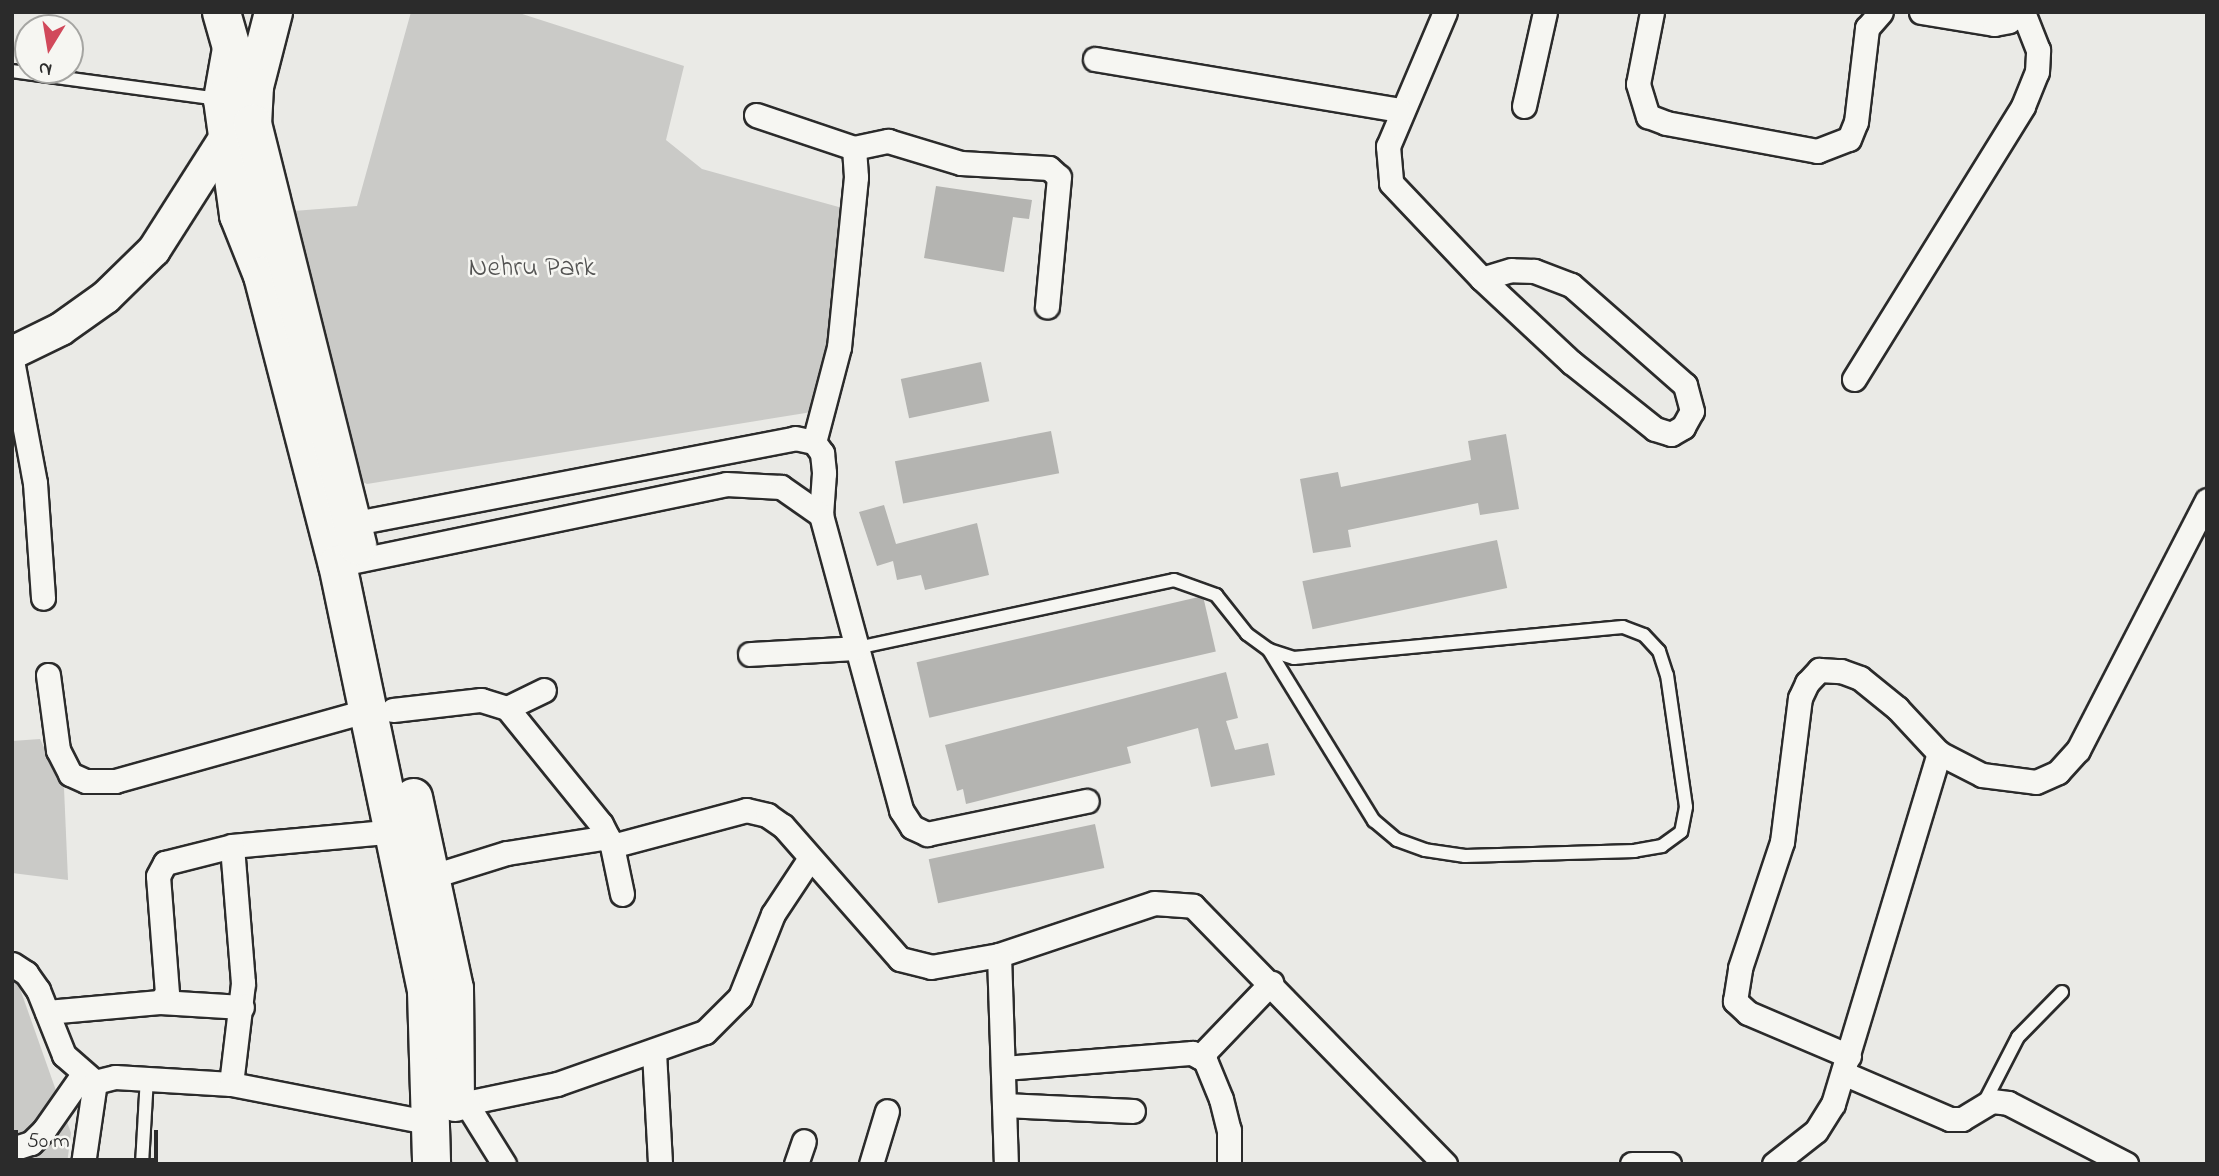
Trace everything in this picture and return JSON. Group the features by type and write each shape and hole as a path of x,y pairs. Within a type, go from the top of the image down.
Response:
{"main road":[{"path":"221,12 231,48 222,99 238,215 262,275 339,527 381,710 432,876 454,988 451,1110 455,1164"},
{"path":"273,12 254,86 252,123 339,527"},
{"path":"381,710 396,831 451,1110 431,1164"}],"street":[{"path":"1446,12 1400,110 1388,146 1391,183 1482,279 1571,362 1655,429 1671,434 1683,427 1692,411 1685,385 1572,285 1534,271 1511,270 1482,279"},
{"path":"1524,106 1545,12"},
{"path":"1652,12 1638,84 1648,116 1666,123 1817,150 1849,139 1856,122 1867,28 1881,12"},
{"path":"1854,379 2023,106 2037,72 2038,50 2021,12 2009,21 1994,24 1921,12"},
{"path":"1095,60 1400,110"},
{"path":"756,115 853,148 888,141 961,163 1049,168 1059,177 1047,306"},
{"path":"12,353 61,328 106,297 154,250 226,137"},
{"path":"814,442 839,347 856,177 853,148"},
{"path":"12,360 35,483 43,598"},
{"path":"339,527 795,438 814,442 822,453 824,473 821,515 901,810 912,827 928,834 1087,801"},
{"path":"349,562 726,484 781,487 821,515"},
{"path":"2126,1164 2008,1103 1983,1105 1962,1119 1950,1119 1748,1013 1735,1001 1740,968 1782,842 1800,698 1807,683 1819,670 1841,671 1860,678 1897,708 1939,753 2008,782 2036,782 2058,772 2078,750 2207,500"},
{"path":"750,654 857,648"},
{"path":"48,675 58,750 70,774 86,781 115,781 381,710 481,700 507,708 610,841 622,894"},
{"path":"507,708 544,690"},
{"path":"1774,1164 1816,1131 1846,1064 1939,753"},
{"path":"432,876 506,853 610,841 746,810 767,815 783,826 900,959 931,967 999,955 1154,903 1173,902 1194,906 1208,916 1445,1164"},
{"path":"160,1002 167,993 169,977 158,876 165,863 178,856 232,846 396,831"},
{"path":"231,1084 242,1007 243,953 232,846"},
{"path":"12,964 26,973 47,1012 64,1055 89,1078 147,1078 231,1084 451,1110 534,1091 654,1052 705,1032 740,997 772,914 810,858"},
{"path":"999,955 1006,1164"},
{"path":"1200,1057 1272,983"},
{"path":"47,1012 160,1002 242,1007"},
{"path":"654,1052 660,1164"},
{"path":"1004,1068 1180,1053 1200,1057 1205,1060 1221,1099 1229,1130 1229,1164"},
{"path":"12,1149 31,1143 89,1078"},
{"path":"83,1164 89,1078"},
{"path":"1004,1105 1133,1111"},
{"path":"451,1110 504,1164"},
{"path":"871,1164 887,1111"},
{"path":"796,1164 804,1141"},
{"path":"1632,1164 1670,1164"}],"lane":[{"path":"12,71 222,99"},
{"path":"857,648 1174,580 1216,595 1247,634 1269,650 1294,658 1338,657 1623,627 1644,635 1659,650 1667,675 1686,807 1681,832 1662,846 1634,851 1465,856 1425,850 1397,840 1374,821 1269,650"},
{"path":"1983,1105 2018,1037 2062,992"},
{"path":"142,1164 147,1078"}],"green space":[{"name":"Nehru Park","path":"411,12 516,12 684,66 666,140 702,169 846,209 818,411 367,484 346,474 281,212 357,206"},
{"path":"40,739 64,788 68,880 12,873 12,741"},
{"path":"12,966 71,1133 67,1164 12,1164"}],"building":[{"path":"936,186 1032,200 1029,219 1013,217 1004,272 924,258"},
{"path":"981,362 989,401 909,418 901,379"},
{"path":"1051,431 1059,473 903,504 895,461"},
{"path":"1506,434 1519,509 1480,515 1478,503 1348,530 1351,547 1313,553 1300,479 1338,472 1341,487 1471,460 1468,441"},
{"path":"884,505 896,544 977,523 989,575 925,590 921,575 897,580 893,561 877,566 859,512"},
{"path":"1497,540 1507,588 1313,629 1302,581"},
{"path":"1203,596 1216,652 929,718 917,662"},
{"path":"1226,672 1238,718 1226,721 1235,750 1268,743 1275,775 1211,787 1198,728 1127,747 1131,763 966,804 963,789 957,791 945,745"},
{"path":"1095,824 1104,868 938,903 929,859"}]}
